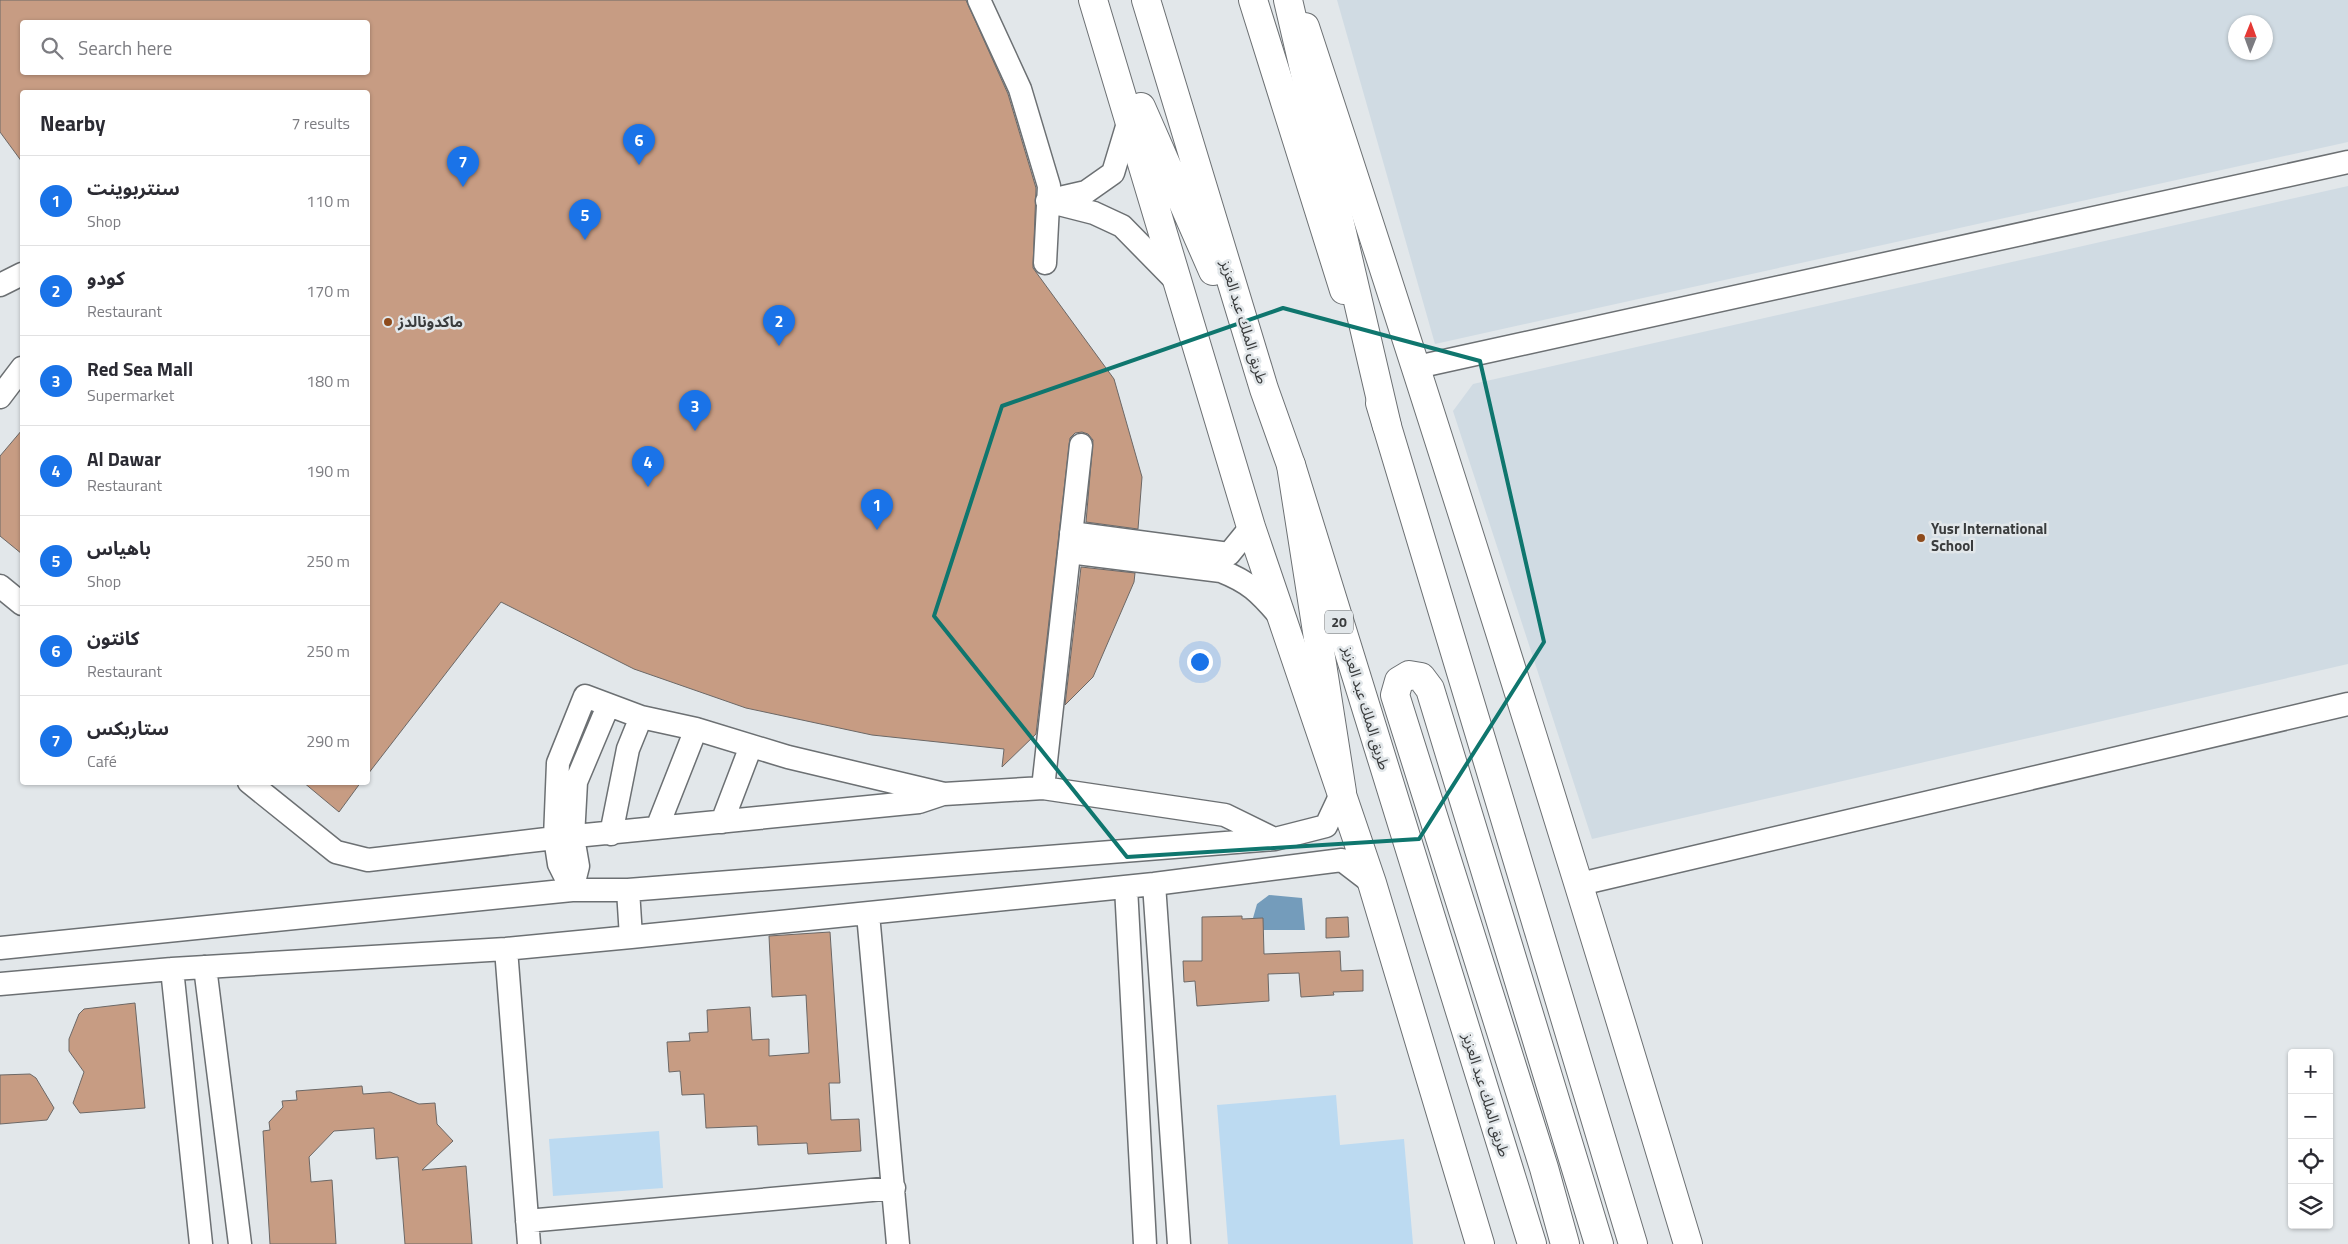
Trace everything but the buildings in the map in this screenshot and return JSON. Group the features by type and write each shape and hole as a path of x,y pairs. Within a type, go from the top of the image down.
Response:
{"main road":[{"path":"1094,0 1251,527 1280,617 1372,883 1480,1244"},
{"path":"1094,0 1264,388"},
{"name":"طريق الملك عبد العزيز","path":"1146,0 1264,388 1291,465 1532,1244"},
{"path":"1253,0 1387,426 1633,1244"},
{"path":"1288,0 1387,426"},
{"path":"1296,0 1417,367 1580,884 1688,1244"},
{"path":"1291,465 1342,792"},
{"path":"1565,1244 1538,1149 1395,695 1399,681 1409,675 1421,677 1430,689 1598,1244"}],"street":[{"path":"979,0 1020,89 1049,186 1045,263"},
{"path":"1047,200 1086,192 1113,172 1129,120"},
{"path":"1417,367 2348,162"},
{"path":"1047,200 1094,213 1122,226 1152,254 1178,284"},
{"path":"0,284 20,275"},
{"path":"0,397 20,371"},
{"path":"1043,788 1081,445"},
{"path":"1070,543 1229,554 1251,527"},
{"path":"1070,543 1221,571 1244,580 1262,596 1280,617"},
{"path":"0,586 20,602"},
{"path":"1580,884 2348,704"},
{"path":"572,890 578,866 564,838 576,782 608,706 641,718 696,729 788,757 944,794"},
{"path":"611,834 628,749 641,718"},
{"path":"657,828 696,729"},
{"path":"722,822 751,746"},
{"path":"252,785 336,852 368,860 657,828 919,802 944,794 1043,788 1225,815 1275,839"},
{"path":"0,948 572,890 628,890 1275,839 1326,826 1342,792"},
{"path":"0,984 205,966 506,949 1126,887 1342,860 1372,883"},
{"path":"1154,884 1179,1244"},
{"path":"1126,887 1146,1244"},
{"path":"628,890 631,937"},
{"path":"868,914 898,1244"},
{"path":"506,949 529,1244"},
{"path":"205,966 240,1244"},
{"path":"172,969 201,1244"},
{"path":"527,1221 894,1188"}],"highlighted area":[{"path":"1283,308 1480,361 1544,642 1419,839 1127,857 934,616 1002,406"}],"shaded area":[{"path":"1337,0 2348,0 2348,142 1435,344"},
{"name":"Yusr International School","path":"2348,186 2348,664 1592,839 1453,411 1473,384"},
{"path":"1269,895 1302,898 1305,930 1263,930 1263,918 1253,918 1257,904"},
{"path":"1336,1095 1340,1145 1404,1139 1413,1244 1228,1244 1217,1105"},
{"path":"659,1131 663,1188 553,1196 549,1139"}],"place":[{"name":"كانتون","path":"639,165"},
{"name":"ستاربكس","path":"463,187"},
{"name":"باهياس","path":"585,240"},
{"name":"ماكدونالدز","path":"388,322"},
{"name":"كودو","path":"779,346"},
{"name":"Red Sea Mall","path":"695,431"},
{"name":"Al Dawar","path":"648,487"},
{"name":"سنتربوينت","path":"877,530"},
{"name":"Yusr International School","path":"1921,538"}]}
